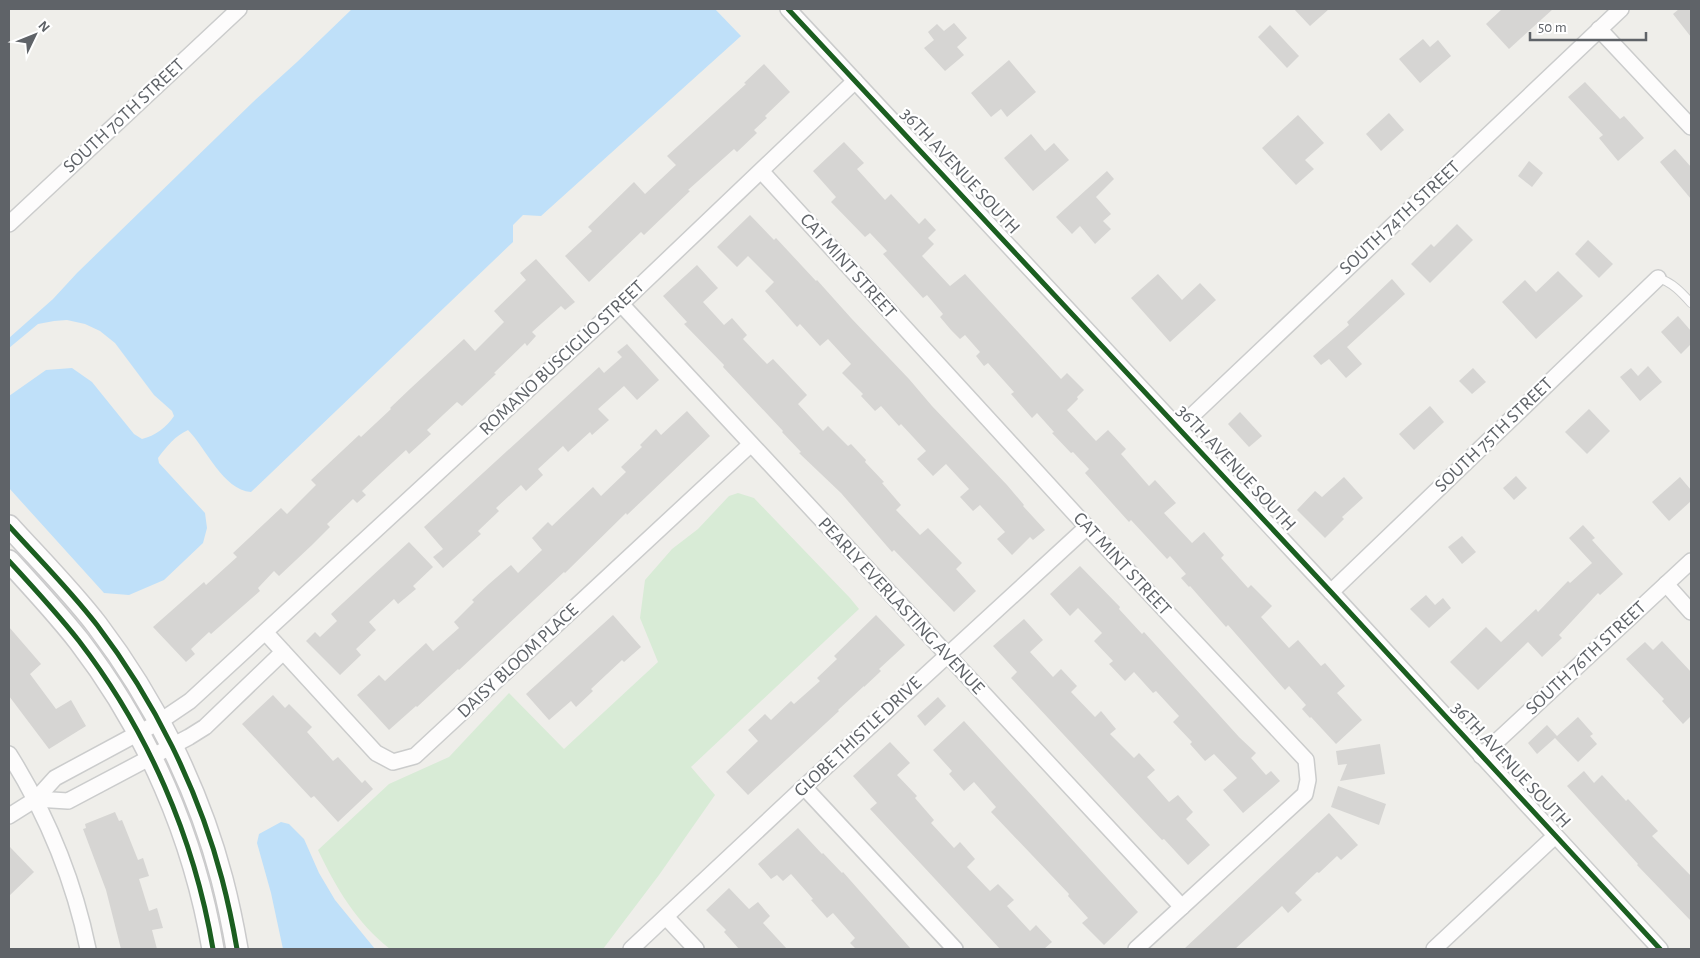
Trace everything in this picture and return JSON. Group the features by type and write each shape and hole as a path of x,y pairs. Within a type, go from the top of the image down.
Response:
{"street":[{"name":"SOUTH 70TH STREET","path":"9,224 239,9"},
{"name":"36TH AVENUE SOUTH","path":"788,9 1331,592 1660,949"},
{"name":"SOUTH 74TH STREET","path":"1178,428 1621,9"},
{"path":"1599,29 1691,127"},
{"name":"ROMANO BUSCIGLIO STREET","path":"9,816 36,799 54,778 159,722 190,701 266,633 762,172 855,81"},
{"name":"CAT MINT STREET","path":"762,172 1087,527 1306,760 1308,780 1304,794 1136,949"},
{"name":"SOUTH 75TH STREET","path":"1331,592 1658,278"},
{"name":"PEARLY EVERLASTING AVENUE","path":"620,304 946,656 1182,907"},
{"name":"DAISY BLOOM PLACE","path":"283,652 376,754 393,762 415,756 751,444"},
{"path":"9,526 70,592 98,626 135,681 159,722 186,778 213,847 222,878 237,949"},
{"name":"GLOBE THISTLE DRIVE","path":"631,949 1087,527"},
{"path":"9,561 80,642 112,688 139,733 184,836 204,903 213,949"},
{"name":"SOUTH 76TH STREET","path":"1482,756 1691,562"},
{"path":"1666,584 1691,612"},
{"path":"36,799 68,801 172,747 205,727 283,652 266,633"},
{"path":"9,754 36,799 70,885 88,949"},
{"path":"804,788 955,949"},
{"path":"1434,949 1555,836"},
{"path":"666,917 696,949"}],"lane":[{"path":"1658,278 1666,280 1691,303"}],"green space":[{"path":"738,493 754,498 859,609 691,767 715,795 659,875 603,949 390,949 367,928 348,904 318,850 389,784 449,757 509,693 564,749 658,662 640,618 645,580 672,549 698,529 729,496"}],"water":[{"path":"352,9 715,9 741,36 541,216 523,215 513,225 513,242 251,492 241,490 232,484 216,467 188,430 175,438 158,458 159,463 205,513 207,528 203,543 164,580 129,595 104,593 9,488 9,396 46,370 72,368 92,382 134,434 142,439 160,431 174,416 172,411 154,395 115,343 100,331 85,324 67,320 54,321 38,324 9,348 9,338 53,299 77,273 253,102"},
{"path":"281,822 289,824 304,839 319,873 335,900 375,949 283,949 271,893 257,843 259,834"}],"building":[{"path":"1294,9 1329,9 1310,26"},
{"path":"1502,9 1553,9 1509,49 1486,24"},
{"path":"1679,9 1691,9 1691,37 1673,14"},
{"path":"954,23 967,38 957,47 964,55 945,71 924,48 934,40 928,32 937,24 944,31"},
{"path":"1270,25 1299,56 1287,68 1258,37"},
{"path":"1423,39 1430,47 1438,40 1451,56 1420,83 1399,59"},
{"path":"1009,60 1036,92 1007,117 1001,109 991,117 971,93"},
{"path":"764,64 790,92 765,116 767,118 754,130 757,133 737,152 734,149 688,190 690,191 644,235 641,232 589,282 565,256 592,231 588,227 634,182 645,194 676,165 667,156 746,84 744,83"},
{"path":"1585,82 1620,119 1624,116 1644,138 1618,161 1599,138 1603,135 1568,97"},
{"path":"1389,113 1404,130 1381,151 1366,134"},
{"path":"1298,115 1324,143 1305,160 1314,169 1296,185 1262,148"},
{"path":"1031,134 1045,151 1054,143 1069,160 1033,191 1004,158"},
{"path":"844,142 864,163 857,169 885,200 891,194 919,224 925,218 936,230 928,238 934,244 922,256 950,286 965,274 1061,379 1067,373 1084,390 1067,410 1096,441 1108,430 1126,449 1121,454 1149,486 1155,480 1176,503 1164,513 1192,543 1204,532 1224,555 1221,558 1248,588 1251,585 1272,606 1261,617 1289,648 1298,640 1321,666 1325,663 1345,686 1337,693 1362,720 1336,744 1302,709 1306,705 1289,686 1285,690 1228,625 1226,627 1181,578 1186,574 1170,556 1167,559 1131,520 1129,522 1085,473 1089,469 1052,433 1054,432 1037,413 1032,418 1011,394 1014,392 988,363 984,366 976,356 980,352 965,335 960,339 951,330 940,317 943,314 927,295 923,298 883,254 887,251 870,233 865,237 831,202 836,197 813,171"},
{"path":"1675,149 1691,167 1691,199 1660,162"},
{"path":"1529,161 1543,173 1532,187 1518,176"},
{"path":"1107,171 1114,179 1096,197 1111,214 1103,221 1111,229 1095,244 1080,226 1072,234 1056,217"},
{"path":"750,215 774,240 776,238 817,280 1007,485 1045,530 1033,540 1030,537 1012,555 997,539 1005,532 980,505 973,511 960,497 969,489 946,464 933,476 917,459 926,451 881,406 875,411 861,396 863,394 842,373 851,364 828,339 820,346 800,324 797,327 765,291 774,282 748,256 737,267 717,247"},
{"path":"1457,224 1473,240 1430,283 1411,264 1431,244 1434,247"},
{"path":"1588,240 1613,264 1599,278 1575,254"},
{"path":"536,259 575,302 565,310 561,306 532,332 536,336 527,346 525,343 462,406 457,402 444,414 427,430 431,434 409,454 406,450 380,474 362,491 366,495 357,503 353,499 327,524 330,527 279,576 274,571 258,588 260,591 191,649 195,654 186,662 153,627 204,582 206,585 237,557 233,553 281,508 287,514 316,485 311,480 359,435 361,437 464,339 475,351 504,322 494,311 526,280 520,273"},
{"path":"697,265 718,288 703,302 724,325 732,318 747,335 743,339 767,364 773,359 807,395 798,404 823,431 828,426 848,446 851,444 866,460 865,462 884,482 882,483 901,505 896,510 920,535 928,528 962,563 956,569 976,591 954,612 894,550 892,552 841,493 799,453 801,452 783,431 723,367 724,365 684,324 687,322 663,296"},
{"path":"1558,271 1583,296 1536,339 1502,302 1525,280 1536,292"},
{"path":"1158,274 1182,300 1200,283 1216,300 1170,342 1131,298"},
{"path":"1392,279 1405,294 1347,347 1362,364 1346,378 1329,359 1321,365 1313,356 1349,325 1347,322"},
{"path":"1678,316 1691,331 1691,344 1681,354 1661,332"},
{"path":"627,344 659,380 637,400 624,386 598,409 609,420 592,435 590,432 568,452 563,446 538,469 543,475 526,491 521,485 496,508 499,511 478,531 481,534 443,568 433,557 443,549 424,527 599,367 604,373 622,357 617,352"},
{"path":"1648,366 1662,382 1640,401 1620,377 1631,368 1638,376"},
{"path":"1473,368 1486,382 1472,394 1459,381"},
{"path":"1430,406 1444,422 1414,450 1399,434"},
{"path":"1589,409 1610,431 1587,454 1565,432"},
{"path":"687,411 710,436 627,515 626,513 565,573 459,670 389,730 357,695 379,675 385,681 426,643 433,651 459,628 454,622 474,602 472,600 489,584 511,565 518,573 542,550 532,538 548,522 552,526 593,487 601,496 626,472 621,467 642,447 640,445 656,429 661,435"},
{"path":"1240,412 1262,436 1249,447 1228,424"},
{"path":"1516,476 1527,488 1514,500 1503,488"},
{"path":"1344,477 1363,498 1342,517 1344,519 1325,538 1297,510 1315,491 1322,497"},
{"path":"1680,477 1691,490 1691,501 1669,521 1652,502"},
{"path":"1583,525 1595,538 1592,540 1623,574 1600,595 1598,593 1559,635 1562,638 1542,657 1528,642 1478,690 1450,662 1486,627 1501,642 1536,609 1538,612 1568,581 1570,583 1592,563 1569,538"},
{"path":"1462,536 1476,552 1462,564 1448,547"},
{"path":"409,542 433,567 413,586 416,589 398,604 394,599 369,622 376,630 356,649 361,655 340,675 306,641 315,632 320,637 337,621 331,614"},
{"path":"1080,566 1256,753 1251,758 1266,775 1271,771 1280,781 1243,813 1223,790 1237,778 1214,754 1205,761 1190,744 1192,742 1173,722 1179,716 1156,691 1153,693 1134,672 1125,681 1109,664 1113,661 1094,641 1102,633 1078,608 1070,616 1050,594"},
{"path":"1426,595 1435,605 1443,598 1451,608 1429,628 1410,609"},
{"path":"613,615 641,647 624,662 622,660 591,689 593,691 576,707 571,701 549,720 526,694"},
{"path":"876,615 905,645 879,669 881,671 748,795 726,772 758,741 748,730 765,714 771,720 791,701 794,704 820,681 817,678 837,659 834,656"},
{"path":"1024,619 1043,640 1030,652 1053,677 1061,669 1077,686 1071,692 1095,717 1101,711 1116,729 1110,734 1134,758 1139,753 1155,770 1147,777 1169,802 1178,795 1193,812 1186,819 1210,845 1188,865 1143,820 1011,678 1017,672 993,646"},
{"path":"9,627 41,664 30,674 56,709 71,700 86,726 49,749 9,696"},
{"path":"1662,641 1691,672 1691,716 1683,724 1662,701 1664,699 1626,659 1645,642 1653,650"},
{"path":"273,695 285,708 289,704 312,727 307,732 333,761 338,757 362,783 365,780 373,789 338,822 314,796 311,798 242,724"},
{"path":"938,697 946,706 925,726 917,716"},
{"path":"1578,717 1593,734 1590,736 1597,744 1578,762 1555,738 1537,754 1528,743 1547,725 1557,736"},
{"path":"964,721 1138,912 1104,945 1082,923 1088,918 1068,896 1069,894 991,812 996,807 974,782 964,791 949,774 952,771 933,750"},
{"path":"890,742 910,763 897,775 917,796 915,798 934,820 931,823 954,848 960,842 975,859 967,867 990,891 998,884 1014,900 1007,906 1030,931 1036,925 1052,942 1044,949 1000,949 870,809 877,803 853,776"},
{"path":"1380,744 1385,774 1340,781 1347,764 1338,765 1336,751"},
{"path":"1584,771 1594,783 1602,775 1626,801 1628,799 1658,831 1652,836 1691,876 1691,921 1637,865 1567,786"},
{"path":"1338,786 1386,804 1379,825 1331,807"},
{"path":"115,812 119,821 122,820 138,860 143,858 149,876 139,879 149,911 157,908 163,928 152,930 157,949 121,949 106,890 83,829 86,828 85,824"},
{"path":"1329,813 1358,845 1341,860 1337,856 1295,893 1302,900 1288,913 1282,906 1235,949 1184,949"},
{"path":"798,828 822,854 843,872 911,949 856,949 850,943 855,938 833,913 827,918 791,874 783,881 777,875 771,879 758,864"},
{"path":"9,846 34,872 9,896"},
{"path":"729,888 749,909 758,902 770,916 763,923 787,949 739,949 724,932 726,930 706,910"}],"cycle path":[{"path":"788,9 1331,592 1660,949"},
{"path":"9,526 87,612 118,654 155,714 187,778 212,845 222,879 237,949"},
{"path":"9,561 54,610 79,641 104,675 147,748 165,787 194,866 205,907 213,949"}]}
